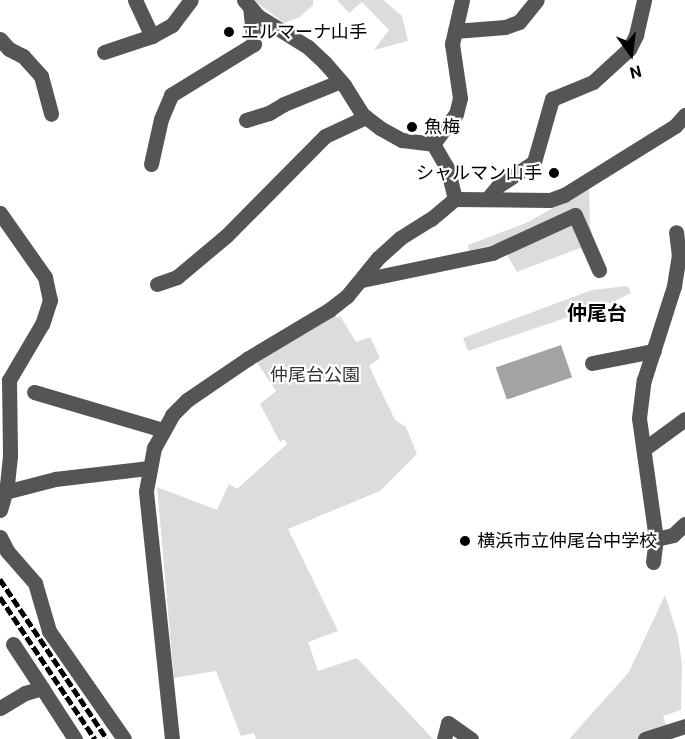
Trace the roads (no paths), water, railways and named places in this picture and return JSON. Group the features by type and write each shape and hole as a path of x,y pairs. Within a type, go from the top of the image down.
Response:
{"street":[{"path":"135,0 152,36"},
{"path":"104,52 152,36 172,25 191,0"},
{"path":"433,144 456,114 460,98 452,44 462,0"},
{"path":"455,31 519,22 537,0"},
{"path":"488,198 498,186 534,162 552,99 593,82 629,49 636,35 644,0"},
{"path":"247,4 258,16 308,47 341,81 366,117 402,140 433,144"},
{"path":"151,164 161,119 171,95 254,44 247,4"},
{"path":"0,39 9,49 23,56 41,76 51,114"},
{"path":"246,120 269,113 284,104 341,81"},
{"path":"157,284 177,277 227,235 325,136 366,117"},
{"path":"172,739 146,491 149,468 163,430 172,415 187,400 247,359 348,297 378,258 400,238 431,219 455,199 541,201 564,195 684,119"},
{"path":"433,144 447,168 455,199"},
{"path":"0,213 45,277 50,300 42,324 9,380 10,456 0,510"},
{"path":"362,280 492,253 575,214 599,270"},
{"path":"653,562 656,539 639,418 644,380 675,286 679,256 676,232"},
{"path":"592,363 654,351"},
{"path":"34,392 163,430"},
{"path":"644,449 685,419"},
{"path":"5,492 55,479 149,468"},
{"path":"656,539 674,535 685,524"},
{"path":"0,537 6,551 35,583 48,631 124,739"},
{"path":"13,644 75,739"},
{"path":"0,708 25,693 42,688"},
{"path":"444,739 448,723 471,739"},
{"path":"645,739 685,726"}],"railway":[{"path":"0,579 107,739"},
{"path":"0,597 95,739"}],"place":[{"name":"エルマーナ山手","path":"229,32"},
{"name":"魚梅","path":"412,127"},
{"name":"シャルマン山手","path":"554,173"},
{"name":"横浜市立仲尾台中学校","path":"465,541"}],"district":[{"name":"仲尾台","path":"597,313"}],"park label":[{"name":"仲尾台公園","path":"315,375"}]}
